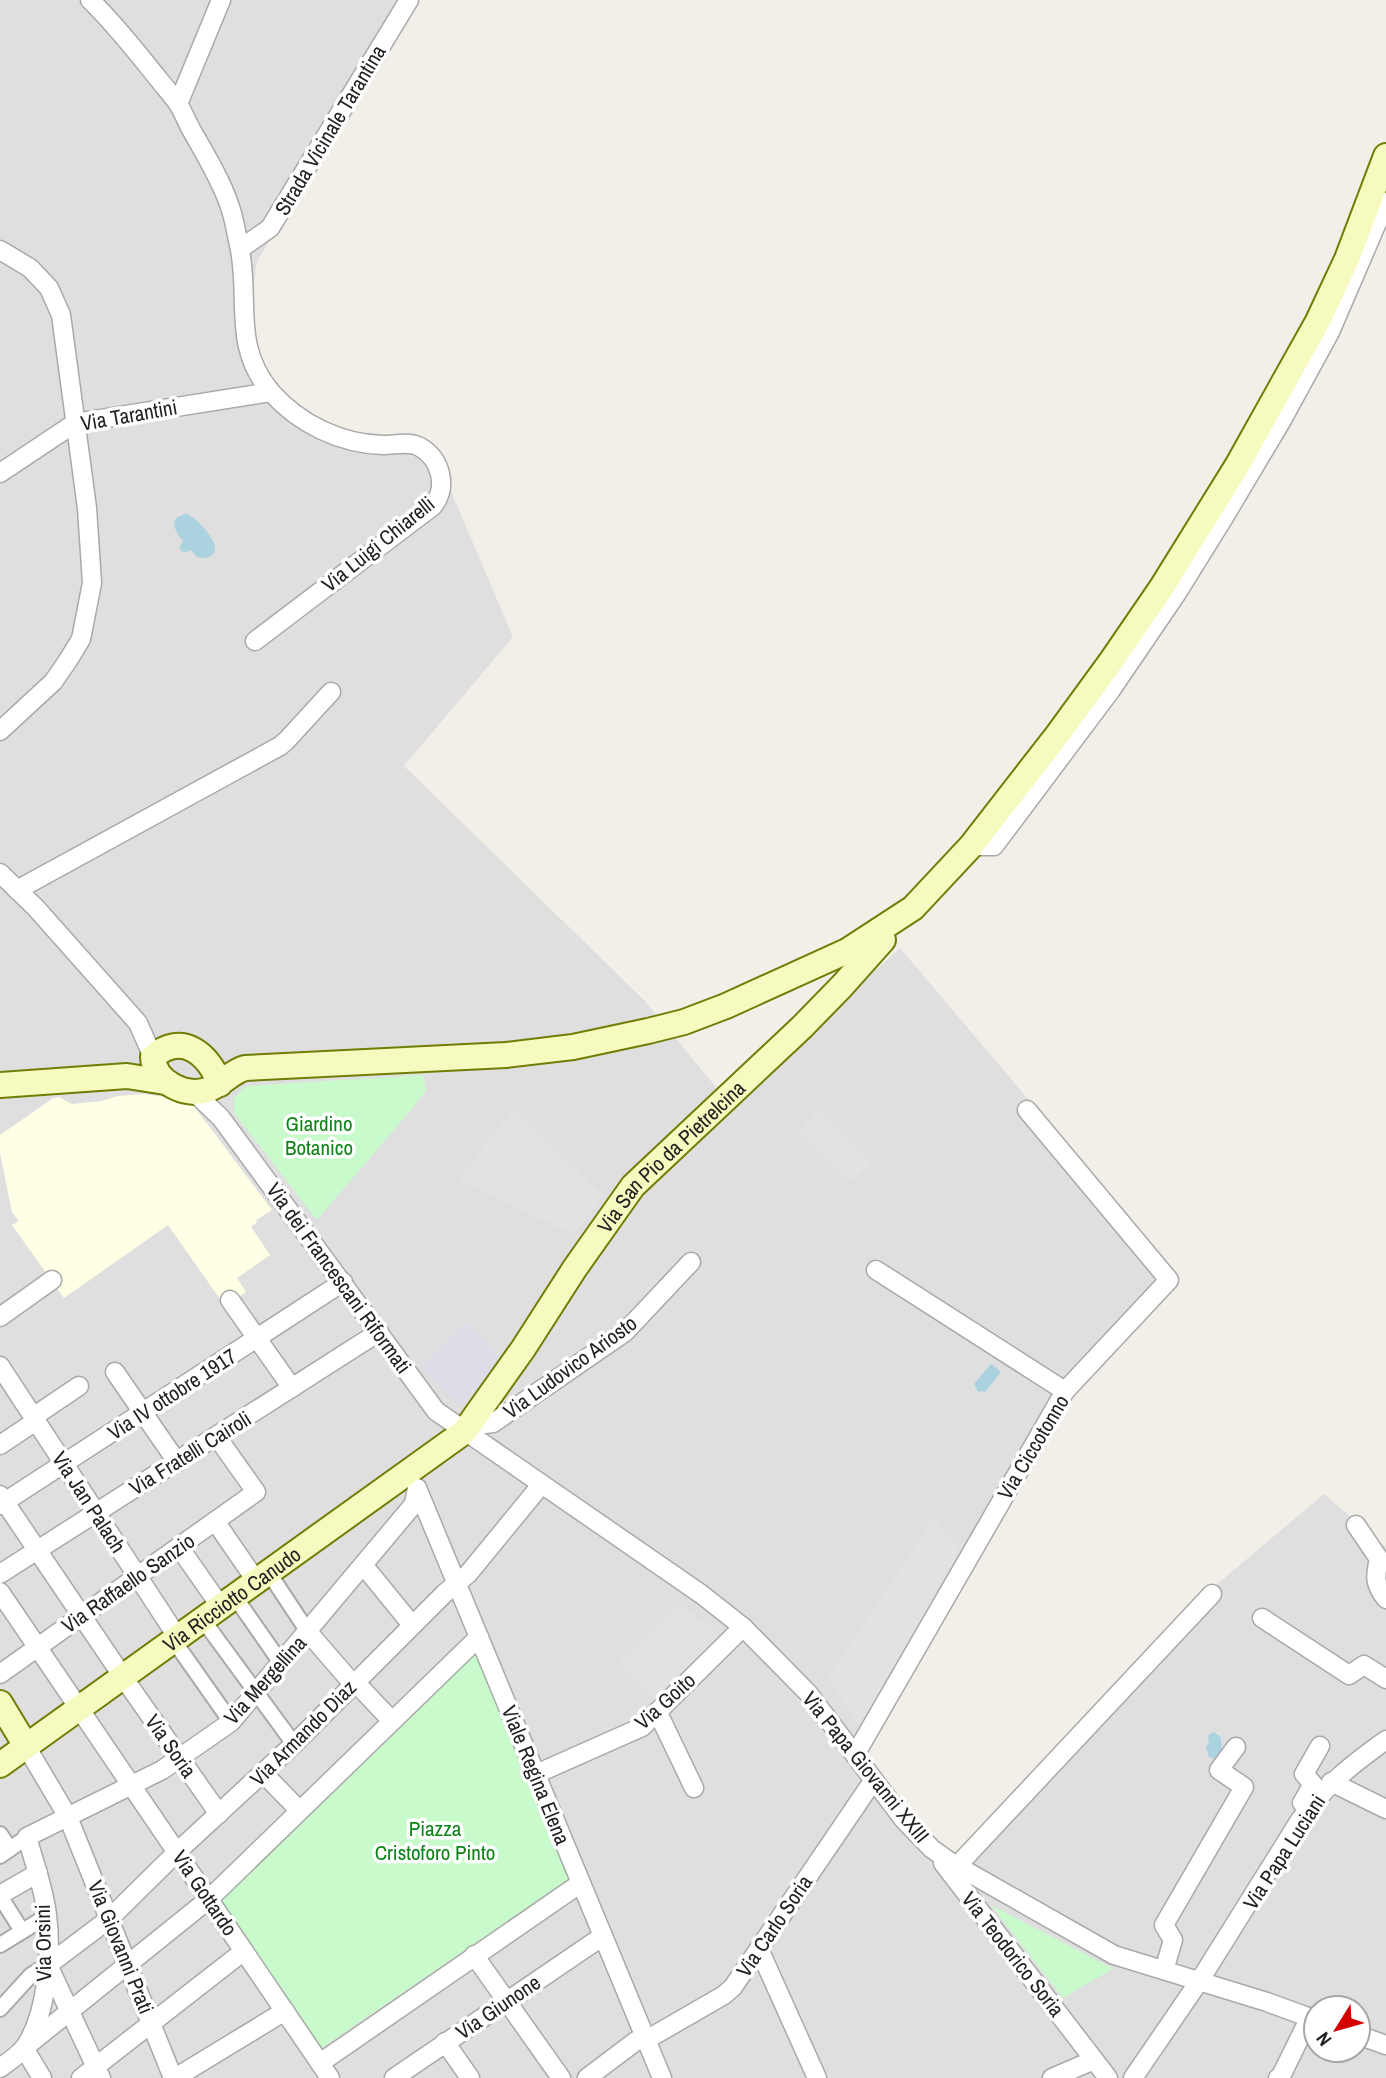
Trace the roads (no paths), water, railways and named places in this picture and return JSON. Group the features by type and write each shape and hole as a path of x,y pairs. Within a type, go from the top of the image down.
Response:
{"main road":[{"path":"157,1067 195,1093 208,1090 245,1068 517,1054 573,1047 684,1022 726,1006 847,951 912,908 971,846 1058,734 1162,587 1237,466 1318,321 1347,259 1386,156"},
{"name":"Via San Pio da Pietrelcina","path":"466,1429 633,1186 842,986 912,908"},
{"path":"157,1067 163,1049 177,1045 189,1047 202,1055 229,1077"},
{"path":"0,1085 127,1076 157,1067"},
{"name":"Via Ricciotto Canudo","path":"0,1765 263,1577 411,1482 466,1429"},
{"path":"0,1703 26,1746"}],"street":[{"name":"Via Luigi Chiarelli","path":"90,0 121,33 178,104 215,171 230,205 240,249 245,336 259,376 284,406 327,433 362,442 421,447 439,472 442,485 433,506 255,640"},
{"path":"178,104 221,0"},
{"name":"Strada Vicinale Tarantina","path":"240,249 270,228 409,0"},
{"path":"971,846 994,846 1111,690 1177,593 1282,420 1330,332 1386,202"},
{"path":"0,250 30,268 49,288 61,315 87,509 92,583 81,639 53,682 0,731"},
{"name":"Via Tarantini","path":"0,473 75,422 271,392"},
{"path":"17,890 280,746 331,692"},
{"path":"0,873 36,908 138,1023 157,1067"},
{"path":"138,1023 177,1045"},
{"path":"221,1118 229,1077"},
{"name":"Via dei Francescani Riformati","path":"195,1093 221,1118 429,1403 446,1418 466,1429"},
{"name":"Via Ciccotonno","path":"855,1755 1065,1391 1169,1280 1027,1110"},
{"name":"Via Ludovico Ariosto","path":"466,1429 493,1423 625,1332 691,1262"},
{"path":"876,1270 1065,1391"},
{"path":"0,1317 52,1280"},
{"name":"Via IV ottobre 1917","path":"2,1501 64,1464 343,1282"},
{"path":"230,1300 292,1388"},
{"name":"Via Fratelli Cairoli","path":"0,1574 379,1332"},
{"name":"Via Jan Palach","path":"0,1366 176,1639"},
{"path":"115,1372 177,1462"},
{"path":"0,1445 79,1386"},
{"name":"Via Papa Giovanni XXIII","path":"466,1429 541,1485 701,1594 744,1628 808,1693 873,1781 904,1820 932,1849 957,1866 1114,1955 1302,2014"},
{"name":"Via Raffaello Sanzio","path":"0,1674 256,1492 217,1437"},
{"name":"Via Mergellina","path":"27,1837 132,1786 180,1759 231,1722 415,1504 411,1482"},
{"name":"Viale Regina Elena","path":"411,1482 479,1637 662,2078"},
{"name":"Via Armando Diaz","path":"48,1965 109,1919 294,1744 412,1625 468,1574 541,1485"},
{"name":"Via Soria","path":"2,1501 219,1814"},
{"path":"215,1521 308,1632 392,1721"},
{"path":"1356,1525 1379,1559 1375,1578 1386,1599"},
{"path":"179,1547 220,1608 256,1693 294,1744"},
{"path":"364,1566 412,1625"},
{"name":"Via Gottardo","path":"0,1592 330,2078"},
{"path":"957,1866 1212,1594"},
{"path":"220,1608 281,1663"},
{"path":"1262,1618 1349,1675 1364,1665 1386,1679"},
{"name":"Via Goito","path":"536,1774 642,1727 744,1628"},
{"path":"209,1899 479,1637"},
{"path":"176,1639 231,1722"},
{"path":"658,1713 694,1788"},
{"name":"Via Papa Luciani","path":"1133,2078 1200,1980 1316,1799 1331,1782 1386,1740"},
{"name":"Via Giovanni Prati","path":"26,1746 68,1817 174,2078"},
{"path":"1297,1826 1297,1812 1313,1784 1304,1774 1320,1746"},
{"path":"1164,1970 1173,1940 1164,1925 1244,1787 1219,1770 1236,1747"},
{"path":"263,1773 299,1810"},
{"name":"Via Carlo Soria","path":"587,2078 636,2041 646,2040 733,1987 873,1781"},
{"path":"1331,1782 1386,1808"},
{"path":"0,1834 5,1853 27,1837"},
{"name":"Via Orsini","path":"24,2048 41,2007 48,1965 47,1916 27,1837"},
{"name":"Via Teodorico Soria","path":"932,1849 1108,2078"},
{"path":"22,1931 0,1896 38,1873"},
{"path":"320,2063 581,1883"},
{"name":"Via Orsini","path":"2,2061 24,2048 209,1899"},
{"path":"0,1945 47,1916"},
{"name":"Via Giunone","path":"394,2078 603,1936"},
{"path":"759,1949 817,2078"},
{"path":"0,2008 31,1975 48,1965 69,2010 93,2074 152,2022 244,1951"},
{"path":"474,1955 561,2078"},
{"path":"174,2078 285,2011"},
{"path":"1278,2078 1302,2038"},
{"path":"445,2042 470,2078"},
{"path":"24,2048 42,2078"},
{"path":"1052,2078 1094,2060"}],"water":[{"path":"186,514 200,524 213,540 215,551 207,558 197,557 191,550 184,553 179,548 183,541 174,525 176,518"},
{"path":"991,1364 1001,1372 985,1392 978,1392 974,1384"},
{"path":"1213,1732 1220,1736 1221,1746 1220,1753 1212,1759 1206,1747 1209,1743 1208,1736"}],"park label":[{"name":"Giardino Botanico","path":"319,1135"},
{"name":"Piazza Cristoforo Pinto","path":"435,1840"}]}
